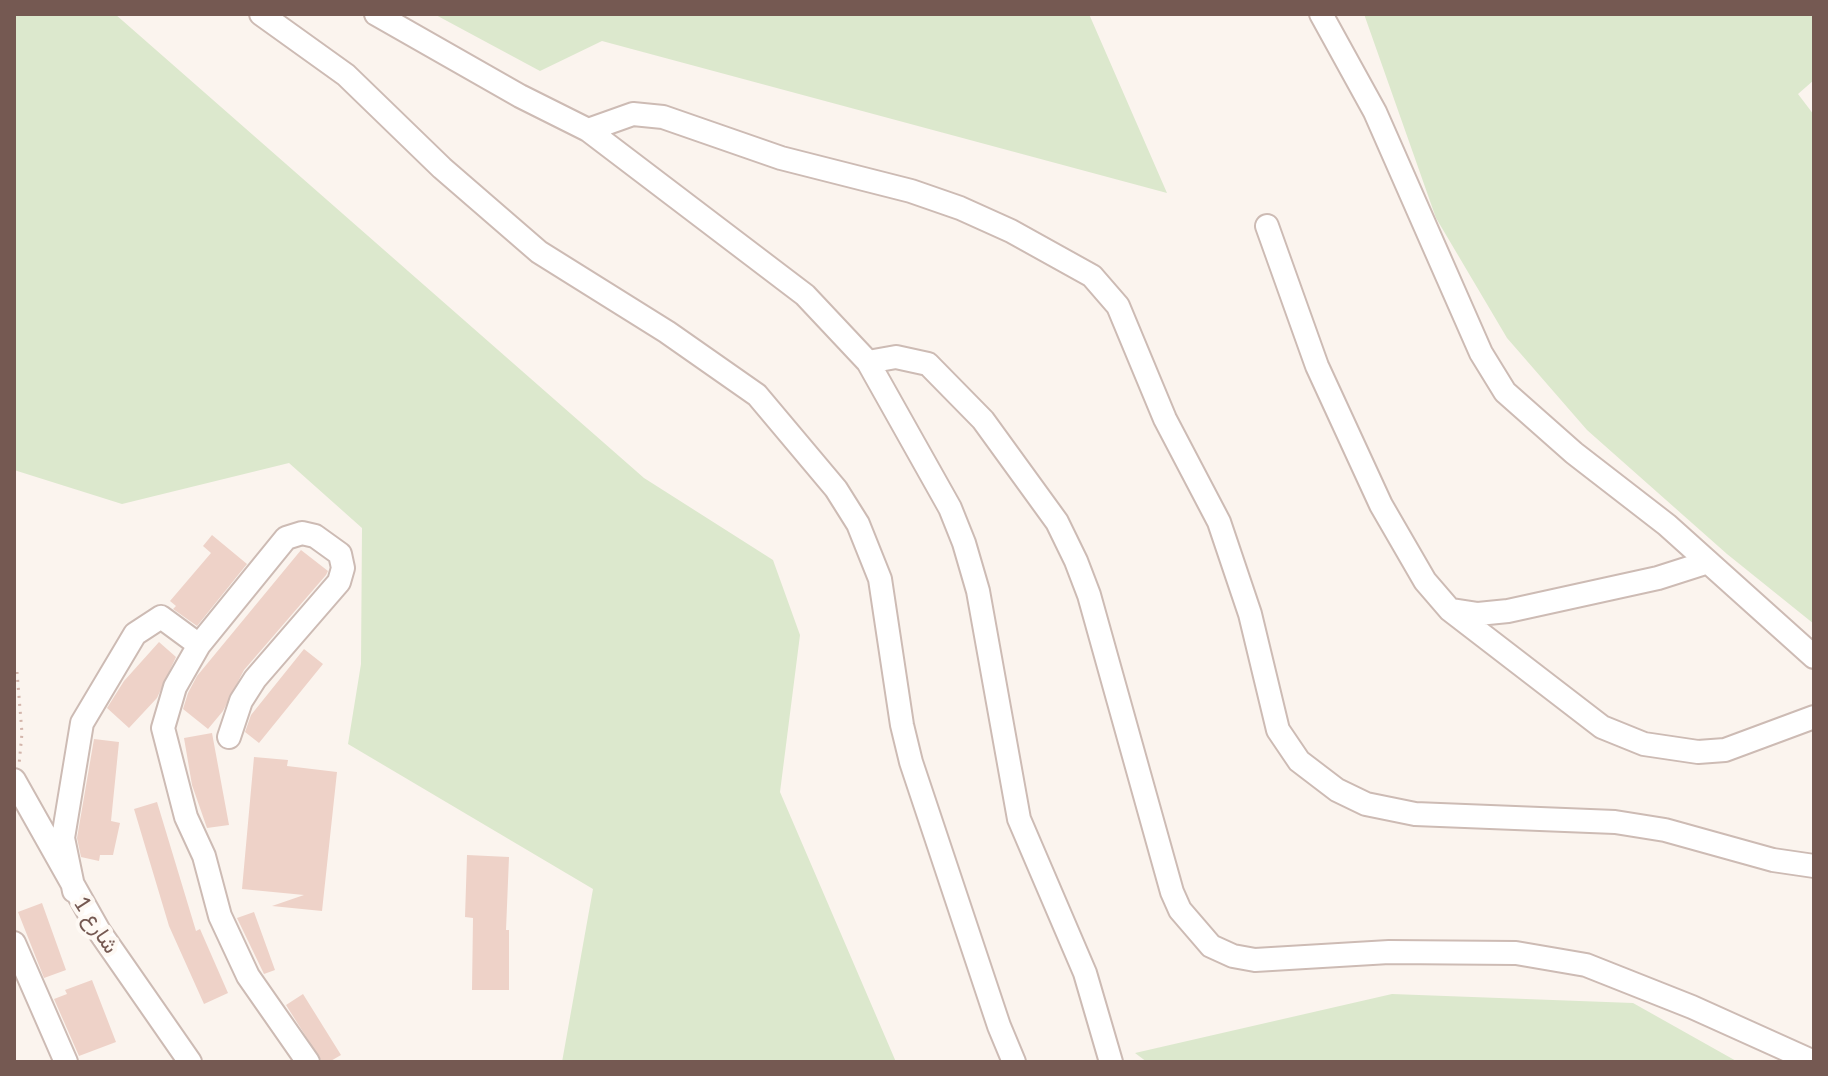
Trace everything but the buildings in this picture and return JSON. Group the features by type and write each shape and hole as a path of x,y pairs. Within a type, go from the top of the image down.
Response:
{"street":[{"path":"261,14 346,75 442,168 539,252 667,332 757,395 836,489 858,524 880,579 900,713 911,762 999,1026 1014,1062"},
{"path":"376,14 520,96 588,130 805,295 868,362 950,508 964,543 978,591 1019,819 1085,973 1111,1062"},
{"path":"1321,14 1375,112 1481,353 1505,392 1708,562 1814,657"},
{"path":"588,130 633,114 663,117 781,158 911,191 960,208 1048,249 1092,276 1118,306 1165,419 1219,522 1246,601 1278,730 1299,761 1337,790 1366,804 1415,814 1615,822 1665,830 1773,860 1814,866"},
{"path":"1267,226 1317,366 1381,505 1425,581 1450,610 1602,727 1644,744 1698,752 1725,750 1814,717"},
{"path":"868,362 896,357 928,364 983,420 1057,522 1089,595 1172,892 1180,910 1211,946 1233,956 1255,960 1389,952 1516,953 1586,965 1692,1007 1814,1062"},
{"path":"229,737 241,701 255,679 339,582 343,568 340,554 315,536 302,533 286,538 199,645 175,687 165,717 165,739 177,789 204,856 220,916 248,976 308,1062"},
{"path":"1450,610 1478,614 1508,611 1658,578 1708,562"},
{"path":"74,891 63,838 72,793 76,746 89,708 135,634 152,621 161,617 199,645"},
{"name":"شارع 1","path":"15,782 74,891 190,1062"},
{"path":"14,943 66,1062"}],"path":[{"path":"15,782 22,733 17,672"}],"green space":[{"path":"14,14 115,14 644,478 773,560 800,635 780,792 896,1062 562,1062 593,889 348,744 361,664 362,528 289,463 122,504 14,470"},
{"path":"434,14 1089,14 1167,193 602,41 540,71"},
{"path":"1364,14 1814,14 1814,80 1798,94 1814,115 1814,624 1727,554 1587,430 1507,338 1436,218"},
{"path":"1392,994 1633,1003 1738,1062 1147,1062 1135,1053"}]}
